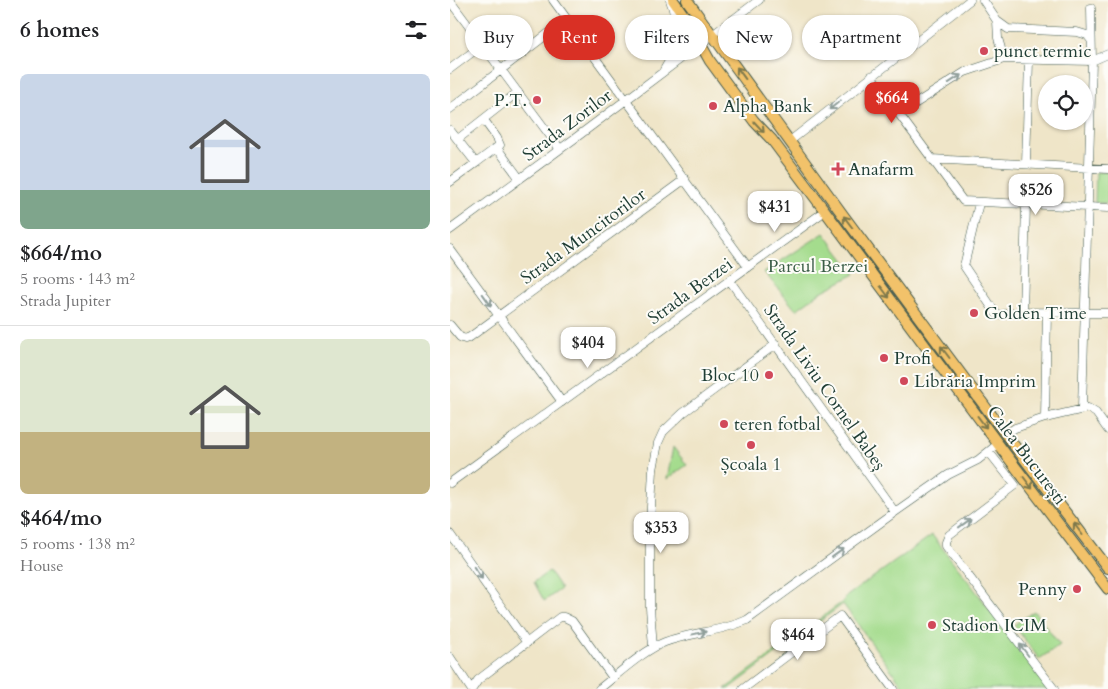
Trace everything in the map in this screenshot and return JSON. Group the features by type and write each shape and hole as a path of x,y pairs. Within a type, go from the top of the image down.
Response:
{"main road":[{"name":"Calea București","path":"671,0 683,15"},
{"name":"Calea București","path":"687,0 843,215 1108,568"},
{"name":"Calea București","path":"708,57 754,121 772,140 825,210 1108,589"}],"street":[{"path":"553,0 564,15"},
{"path":"662,74 670,61 675,42 676,23 671,0"},
{"name":"Strada Zorilor","path":"708,39 759,0"},
{"path":"790,141 970,0"},
{"path":"983,0 997,21 1008,29 1077,32 1086,35 1091,40"},
{"path":"450,2 465,22"},
{"path":"1082,408 1092,61 1091,8"},
{"path":"997,21 998,38 1004,58"},
{"path":"450,109 543,38"},
{"path":"899,114 964,72 1004,58 1092,61 1108,54"},
{"path":"450,70 465,58"},
{"path":"493,60 560,149"},
{"path":"596,60 748,267"},
{"name":"Strada Zorilor","path":"450,230 681,60"},
{"path":"1026,164 1029,60"},
{"path":"871,76 963,201 1108,208"},
{"path":"458,139 518,92"},
{"path":"450,182 500,145 484,120"},
{"path":"450,130 476,163"},
{"path":"497,148 520,179"},
{"path":"931,159 1108,169"},
{"name":"Strada Muncitorilor","path":"450,325 460,337 465,339 499,317 685,179"},
{"path":"979,203 964,266 997,315 1023,312 1108,313"},
{"path":"1023,312 1026,205"},
{"name":"Strada Berzei","path":"450,483 825,210"},
{"path":"450,248 562,402"},
{"name":"Strada Liviu Cornel Babeș","path":"730,280 895,512"},
{"path":"1045,418 1047,312"},
{"path":"653,647 650,608 650,519 653,470 658,443 663,432 676,419 776,344"},
{"path":"1006,434 1015,428 1082,408 1092,409 1107,424"},
{"path":"599,689 653,647 677,638 735,625 747,620 895,512 948,475 969,466 998,444"},
{"path":"989,452 1015,485 949,535 946,546 1054,689"},
{"path":"450,534 527,643"},
{"path":"743,689 840,616 893,689"},
{"path":"450,657 471,689 478,680 556,619 564,617 572,621 613,678"}],"green space":[{"path":"1096,172 1108,172 1108,203 1095,203"},
{"name":"Parcul Berzei","path":"824,233 855,274 819,293 796,310 764,272"},
{"path":"673,447 687,465 667,479"},
{"name":"Stadion ICIM","path":"932,535 1049,689 905,689 843,604 729,689 725,689 845,600 844,598"},
{"path":"549,571 561,589 544,601 534,582"},
{"path":"1034,611 1060,645 1039,659 1014,625"}],"place":[{"name":"punct termic","path":"984,51"},
{"name":"P.T.","path":"537,100"},
{"name":"Alpha Bank","path":"713,106"},
{"name":"Anafarm","path":"838,169"},
{"name":"Golden Time","path":"974,313"},
{"name":"Profi","path":"884,358"},
{"name":"Bloc 10","path":"769,375"},
{"name":"Librăria Imprim","path":"904,381"},
{"name":"teren fotbal","path":"724,424"},
{"name":"Școala 1","path":"751,445"},
{"name":"Penny","path":"1077,589"},
{"name":"Stadion ICIM","path":"932,625"}]}
